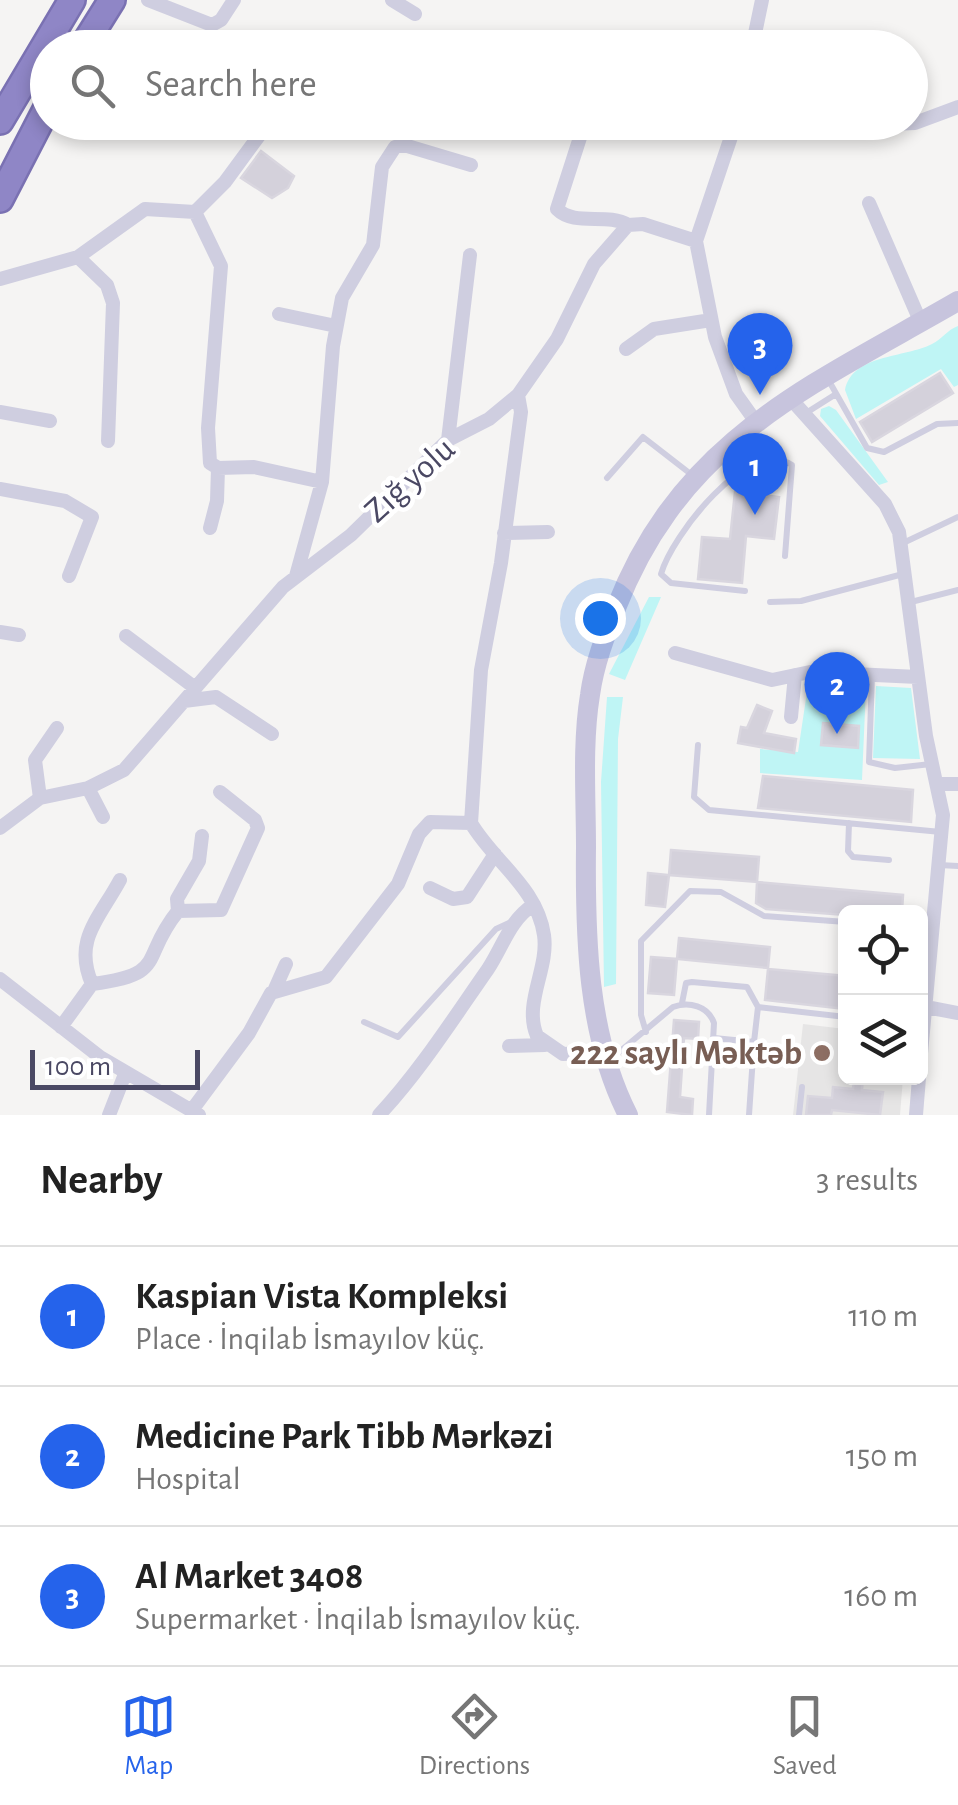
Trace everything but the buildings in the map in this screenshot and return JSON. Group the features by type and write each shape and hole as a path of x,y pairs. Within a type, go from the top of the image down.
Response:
{"highway":[{"path":"54,30 72,0"},
{"path":"93,30 112,0"},
{"path":"0,121 30,71"},
{"path":"0,199 30,140"}],"main road":[{"path":"622,1113 605,1056 591,985 586,866 590,694 600,653 641,550 694,476 756,422 798,406 958,301"},
{"path":"921,323 958,310"}],"street":[{"path":"148,0 212,25 221,20 234,0"},
{"path":"392,0 415,14"},
{"path":"756,30 762,0"},
{"path":"928,118 958,106"},
{"path":"0,278 78,257 145,209 195,212 225,182 256,140"},
{"path":"579,140 557,209 570,217 642,224 696,240"},
{"path":"730,140 696,240 711,320 736,394 756,422"},
{"path":"296,576 322,482 336,326 342,298 373,244 382,167 395,148 420,146 471,165"},
{"path":"868,203 921,323"},
{"path":"195,212 221,266 208,428 210,463 218,468 254,467 322,482"},
{"name":"Zığ yolu","path":"0,828 40,798 88,788 124,770 296,576 351,536 448,440 489,419 518,395 557,339 594,264 614,235 628,225"},
{"path":"448,440 470,254"},
{"path":"78,257 107,285 113,303 108,441"},
{"path":"280,314 336,326"},
{"path":"626,349 654,329 711,320"},
{"path":"518,395 520,412 504,533 481,670 471,823 512,871 533,905 545,940 532,1026 545,1045"},
{"path":"798,406 885,504 896,523 930,764 938,784 942,832 928,939"},
{"path":"0,412 50,421"},
{"path":"210,528 217,501 218,468"},
{"path":"0,489 65,502 92,517 69,576"},
{"path":"504,533 548,532"},
{"path":"0,632 19,635"},
{"path":"126,636 194,687"},
{"path":"674,653 772,680 795,675 918,677"},
{"path":"791,717 795,675"},
{"path":"184,701 216,697 272,734"},
{"path":"40,798 36,760 57,728"},
{"path":"938,784 958,784"},
{"path":"88,788 103,816"},
{"path":"178,911 221,910 258,828 255,820 220,792"},
{"path":"274,991 326,977 398,884 424,828 438,820 471,823"},
{"path":"61,1027 92,984 138,976 149,966 178,911 177,899 199,861 202,836"},
{"path":"430,888 452,899 467,897 495,854"},
{"path":"92,984 82,961 86,942 120,880"},
{"path":"379,1115 404,1088 491,964 515,920 533,905"},
{"path":"0,979 125,1074 196,1112 274,991 286,964"},
{"path":"928,1007 958,1013"},
{"path":"508,1046 545,1045 563,1054 605,1056"},
{"path":"108,1115 125,1074"},
{"path":"916,1115 918,1085"}],"lane":[{"path":"831,385 866,448 875,453 937,424 958,423"},
{"path":"607,478 643,437 694,476"},
{"path":"732,442 758,478"},
{"path":"745,591 670,583 661,574 686,524 750,465 775,460 792,465 784,556"},
{"path":"901,544 958,517"},
{"path":"770,602 801,602 904,574"},
{"path":"908,603 958,590"},
{"path":"872,675 868,762 895,768 930,764"},
{"path":"698,745 694,797 700,806 942,832"},
{"path":"849,823 848,852 853,857 890,860"},
{"path":"939,865 958,866"},
{"path":"646,1032 641,1015 641,941 690,891 721,892 764,916 838,921"},
{"path":"364,1022 398,1037 496,929 515,920"},
{"path":"605,1056 646,1032 682,1004 686,983 747,987 758,1007 749,1115"},
{"path":"682,1004 711,1014 714,1038 709,1115"},
{"path":"758,1007 838,1016"},
{"path":"714,1038 793,1054"},
{"path":"799,1115 802,1087"}],"shaded area":[{"path":"958,326 958,385 954,387 941,369 856,419 845,390 858,370 868,363 921,349"},
{"path":"829,406 836,410 888,482 879,485 820,416 821,409"},
{"path":"649,597 661,597 625,680 609,674"},
{"path":"808,685 866,687 862,780 760,773 760,749 798,752"},
{"path":"876,686 911,688 920,759 873,758"},
{"path":"607,697 623,697 618,739 616,984 604,987 601,782"},
{"name":"222 saylı Məktəb","path":"803,1024 838,1028 838,1085 902,1085 900,1115 793,1115"}],"place":[{"name":"Al Market 3408","path":"760,395"},
{"name":"Kaspian Vista Kompleksi","path":"755,515"},
{"name":"Medicine Park Tibb Mərkəzi","path":"837,734"},
{"name":"222 saylı Məktəb","path":"822,1053"}]}
